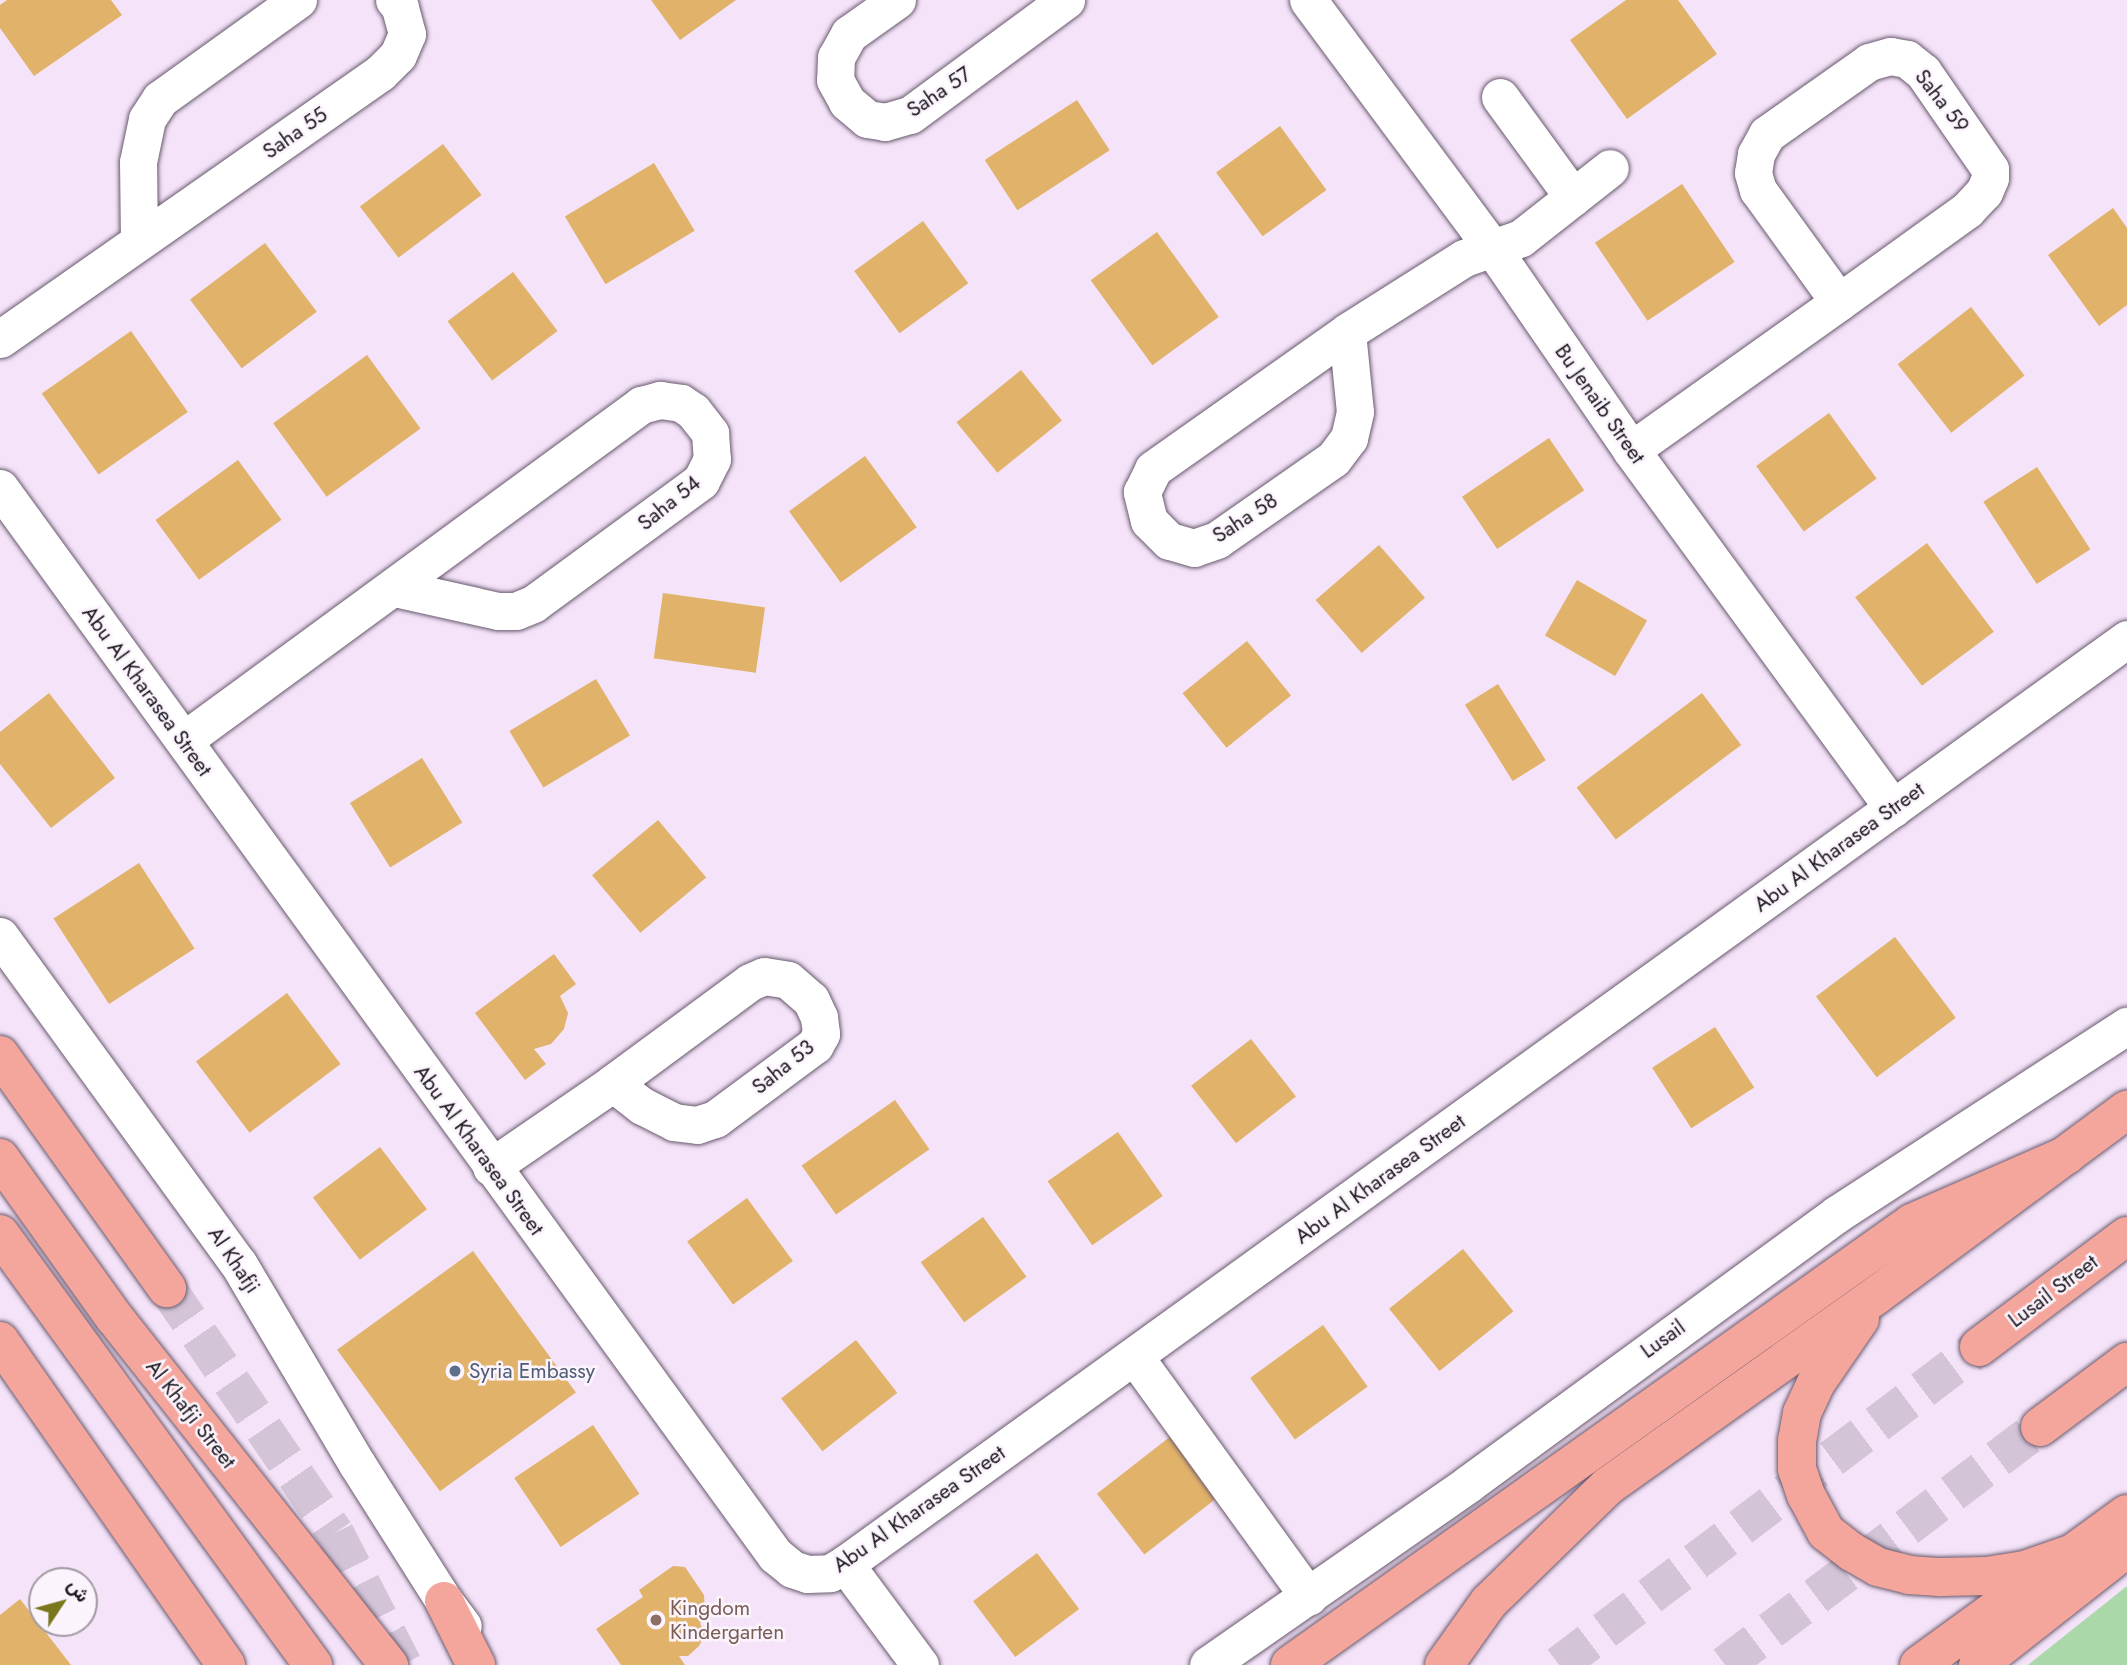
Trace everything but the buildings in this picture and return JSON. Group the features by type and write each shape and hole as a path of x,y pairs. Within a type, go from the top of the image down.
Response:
{"highway":[{"path":"0,1055 167,1288"},
{"path":"1444,1665 1489,1602 1608,1486 1878,1294 2127,1110"},
{"path":"1290,1665 1912,1223 2067,1155"},
{"name":"Al Khafji Street","path":"0,1158 114,1317 389,1665"},
{"path":"0,1234 313,1665"},
{"name":"Lusail Street","path":"1979,1347 2127,1236"},
{"path":"1878,1294 1831,1359 1802,1413 1797,1469 1810,1505 1826,1532 1878,1567 1909,1575 1987,1576 2025,1570 2079,1552"},
{"path":"0,1341 226,1665"},
{"path":"2040,1427 2127,1362"},
{"path":"1919,1665 2079,1552 2127,1514"},
{"path":"1979,1665 2127,1548"},
{"path":"444,1601 477,1665"}],"street":[{"path":"139,241 138,162 147,118 160,99 298,0"},
{"name":"Saha 55","path":"0,340 380,73 398,55 407,34 400,7 394,0"},
{"name":"Saha 57","path":"897,0 849,34 836,57 835,80 847,102 867,119 886,122 909,115 1066,0"},
{"name":"Bu Jenaib Street","path":"1308,0 1493,249 1632,450 1893,808"},
{"name":"Saha 59","path":"1632,450 1839,302 1967,210 1984,192 1990,178 1990,169 1979,149 1923,72 1907,59 1890,56 1869,62 1767,134 1756,154 1753,173 1758,190 1839,302"},
{"path":"1500,97 1573,197"},
{"name":"Saha 58","path":"1347,332 1355,412 1349,438 1334,459 1217,540 1194,548 1169,541 1149,521 1144,501 1142,492 1153,469 1347,332 1464,258 1521,239 1610,168"},
{"name":"Saha 54","path":"184,740 395,588 641,405 660,400 681,403 693,411 710,433 712,459 701,481 533,604 516,611 498,611 395,588"},
{"name":"Abu Al Kharasea Street","path":"0,488 775,1555 792,1569 807,1574 830,1573 845,1564 2127,639"},
{"name":"Al Khafji","path":"0,936 238,1263 357,1464 444,1601"},
{"name":"Saha 53","path":"491,1167 613,1083 750,982 764,976 788,980 811,1000 819,1017 821,1034 815,1045 715,1119 697,1125 674,1122 642,1106 613,1083"},
{"name":"Lusail","path":"1208,1665 1309,1597 1838,1214 2127,1026"},
{"path":"1135,1357 1309,1597"},
{"path":"845,1564 920,1665"},
{"path":"444,1601 494,1665"}],"green space":[{"path":"2127,1586 2127,1665 2028,1665"}],"tunnel":[{"path":"167,1288 335,1533 403,1665"},
{"path":"1559,1665 1979,1347"},
{"path":"1725,1665 2040,1427"}],"place":[{"name":"Syria Embassy","path":"455,1371"},
{"name":"Kingdom Kindergarten","path":"656,1620"}]}
